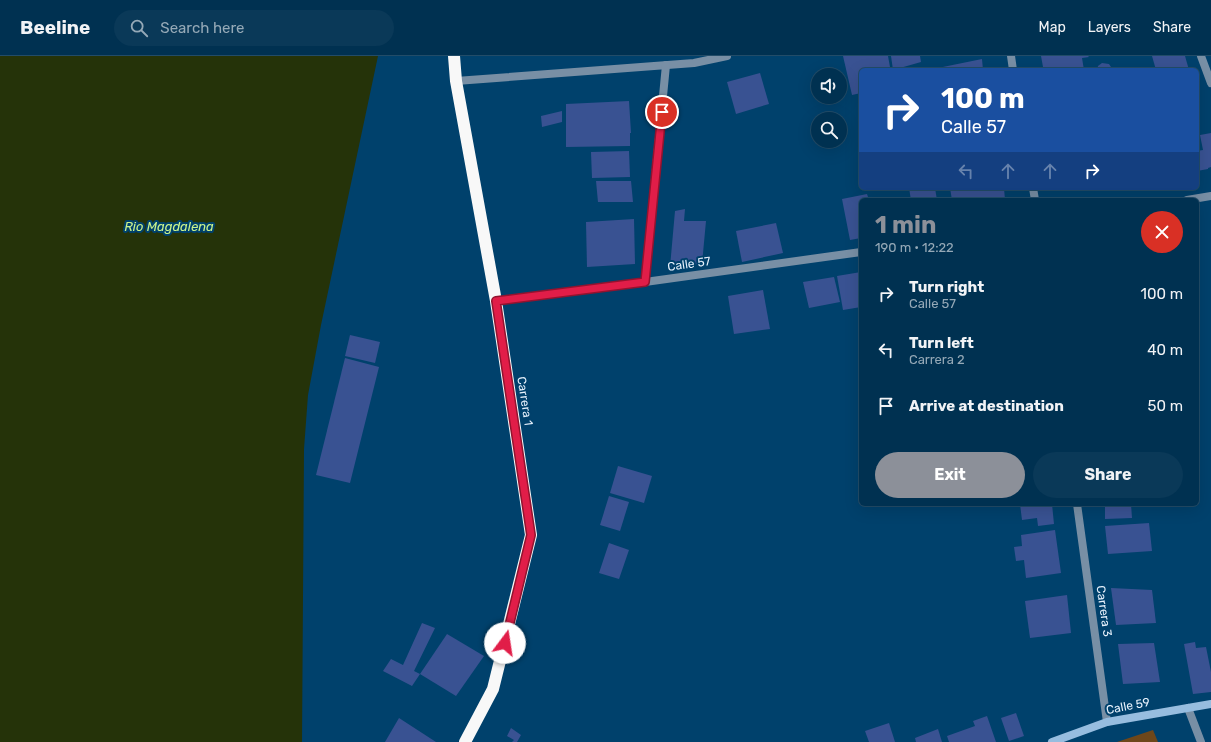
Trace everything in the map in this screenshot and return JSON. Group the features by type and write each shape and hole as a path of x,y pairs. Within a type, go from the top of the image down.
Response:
{"highway":[{"name":"Carrera 1","path":"454,56 456,81 496,301 531,535 494,689 465,742"}],"street":[{"path":"456,81 666,65 726,56"},
{"path":"1011,56 1013,68"},
{"path":"1200,56 1211,83"},
{"path":"645,282 666,65"},
{"path":"1199,198 1211,196"},
{"name":"Calle 57","path":"496,301 859,252"},
{"name":"Carrera 3","path":"1077,506 1106,722"},
{"name":"Calle 59","path":"1052,742 1106,722 1211,704"},
{"path":"1188,708 1201,742"}],"shaded area":[{"path":"1153,730 1158,742 1117,742"}],"water":[{"name":"Rio Magdalena","path":"0,56 378,56 321,325 308,395 304,449 302,742 0,742"}],"building":[{"path":"843,56 888,56 890,67 888,68 859,68 859,93 852,95"},
{"path":"891,56 920,56 921,62 900,68 893,68"},
{"path":"1041,56 1089,57 1082,58 1084,68 1041,68 1043,67"},
{"path":"1152,56 1185,56 1188,68 1155,68"},
{"path":"982,59 983,68 938,68"},
{"path":"1102,63 1109,64 1112,68 1098,68"},
{"path":"760,73 769,104 736,114 727,82"},
{"path":"629,101 631,133 630,146 566,147 566,104"},
{"path":"562,111 562,122 542,127 541,116"},
{"path":"1211,133 1211,167 1199,171 1199,151 1203,150 1200,135"},
{"path":"629,151 630,177 592,178 591,152"},
{"path":"596,181 631,181 633,202 598,202"},
{"path":"909,190 935,190 937,198 911,198"},
{"path":"950,190 1004,190 1005,198 952,198"},
{"path":"867,194 868,198 859,198 859,238 850,240 842,199"},
{"path":"685,209 684,221 706,221 702,264 670,267 675,211"},
{"path":"634,219 635,264 587,267 586,222"},
{"path":"776,223 783,253 742,262 736,231"},
{"path":"859,272 859,307 843,310 837,276"},
{"path":"834,277 840,302 809,308 803,282"},
{"path":"763,290 770,329 734,334 728,296"},
{"path":"350,335 380,342 375,363 345,356"},
{"path":"345,358 379,367 350,483 316,475"},
{"path":"618,466 652,476 644,503 610,493"},
{"path":"609,496 629,502 620,531 600,525"},
{"path":"1020,506 1052,506 1054,524 1038,526 1037,518 1022,520"},
{"path":"1105,506 1131,506 1132,518 1105,519"},
{"path":"1149,523 1152,551 1108,554 1105,526"},
{"path":"1055,530 1061,573 1026,578 1024,560 1016,561 1014,547 1022,546 1021,535"},
{"path":"609,543 629,550 619,579 599,573"},
{"path":"1111,588 1152,590 1156,623 1116,625"},
{"path":"1067,595 1071,633 1030,638 1025,601"},
{"path":"422,623 435,628 414,671 420,674 412,686 383,671 391,659 403,665"},
{"path":"447,634 484,656 456,696 420,674"},
{"path":"1195,642 1196,648 1206,647 1211,672 1211,692 1193,694 1184,644"},
{"path":"1154,643 1160,682 1123,684 1118,644"},
{"path":"1016,713 1024,736 1009,741 1001,718"},
{"path":"987,716 996,742 949,742 947,736 975,726 973,721"},
{"path":"399,718 436,742 385,742"},
{"path":"889,723 895,742 869,742 865,731"},
{"path":"511,728 521,735 517,742 512,742 514,740 507,736"},
{"path":"938,729 942,742 916,742 915,738"}],"route":[{"path":"505,643 531,535 496,301 645,282 662,112"}]}
